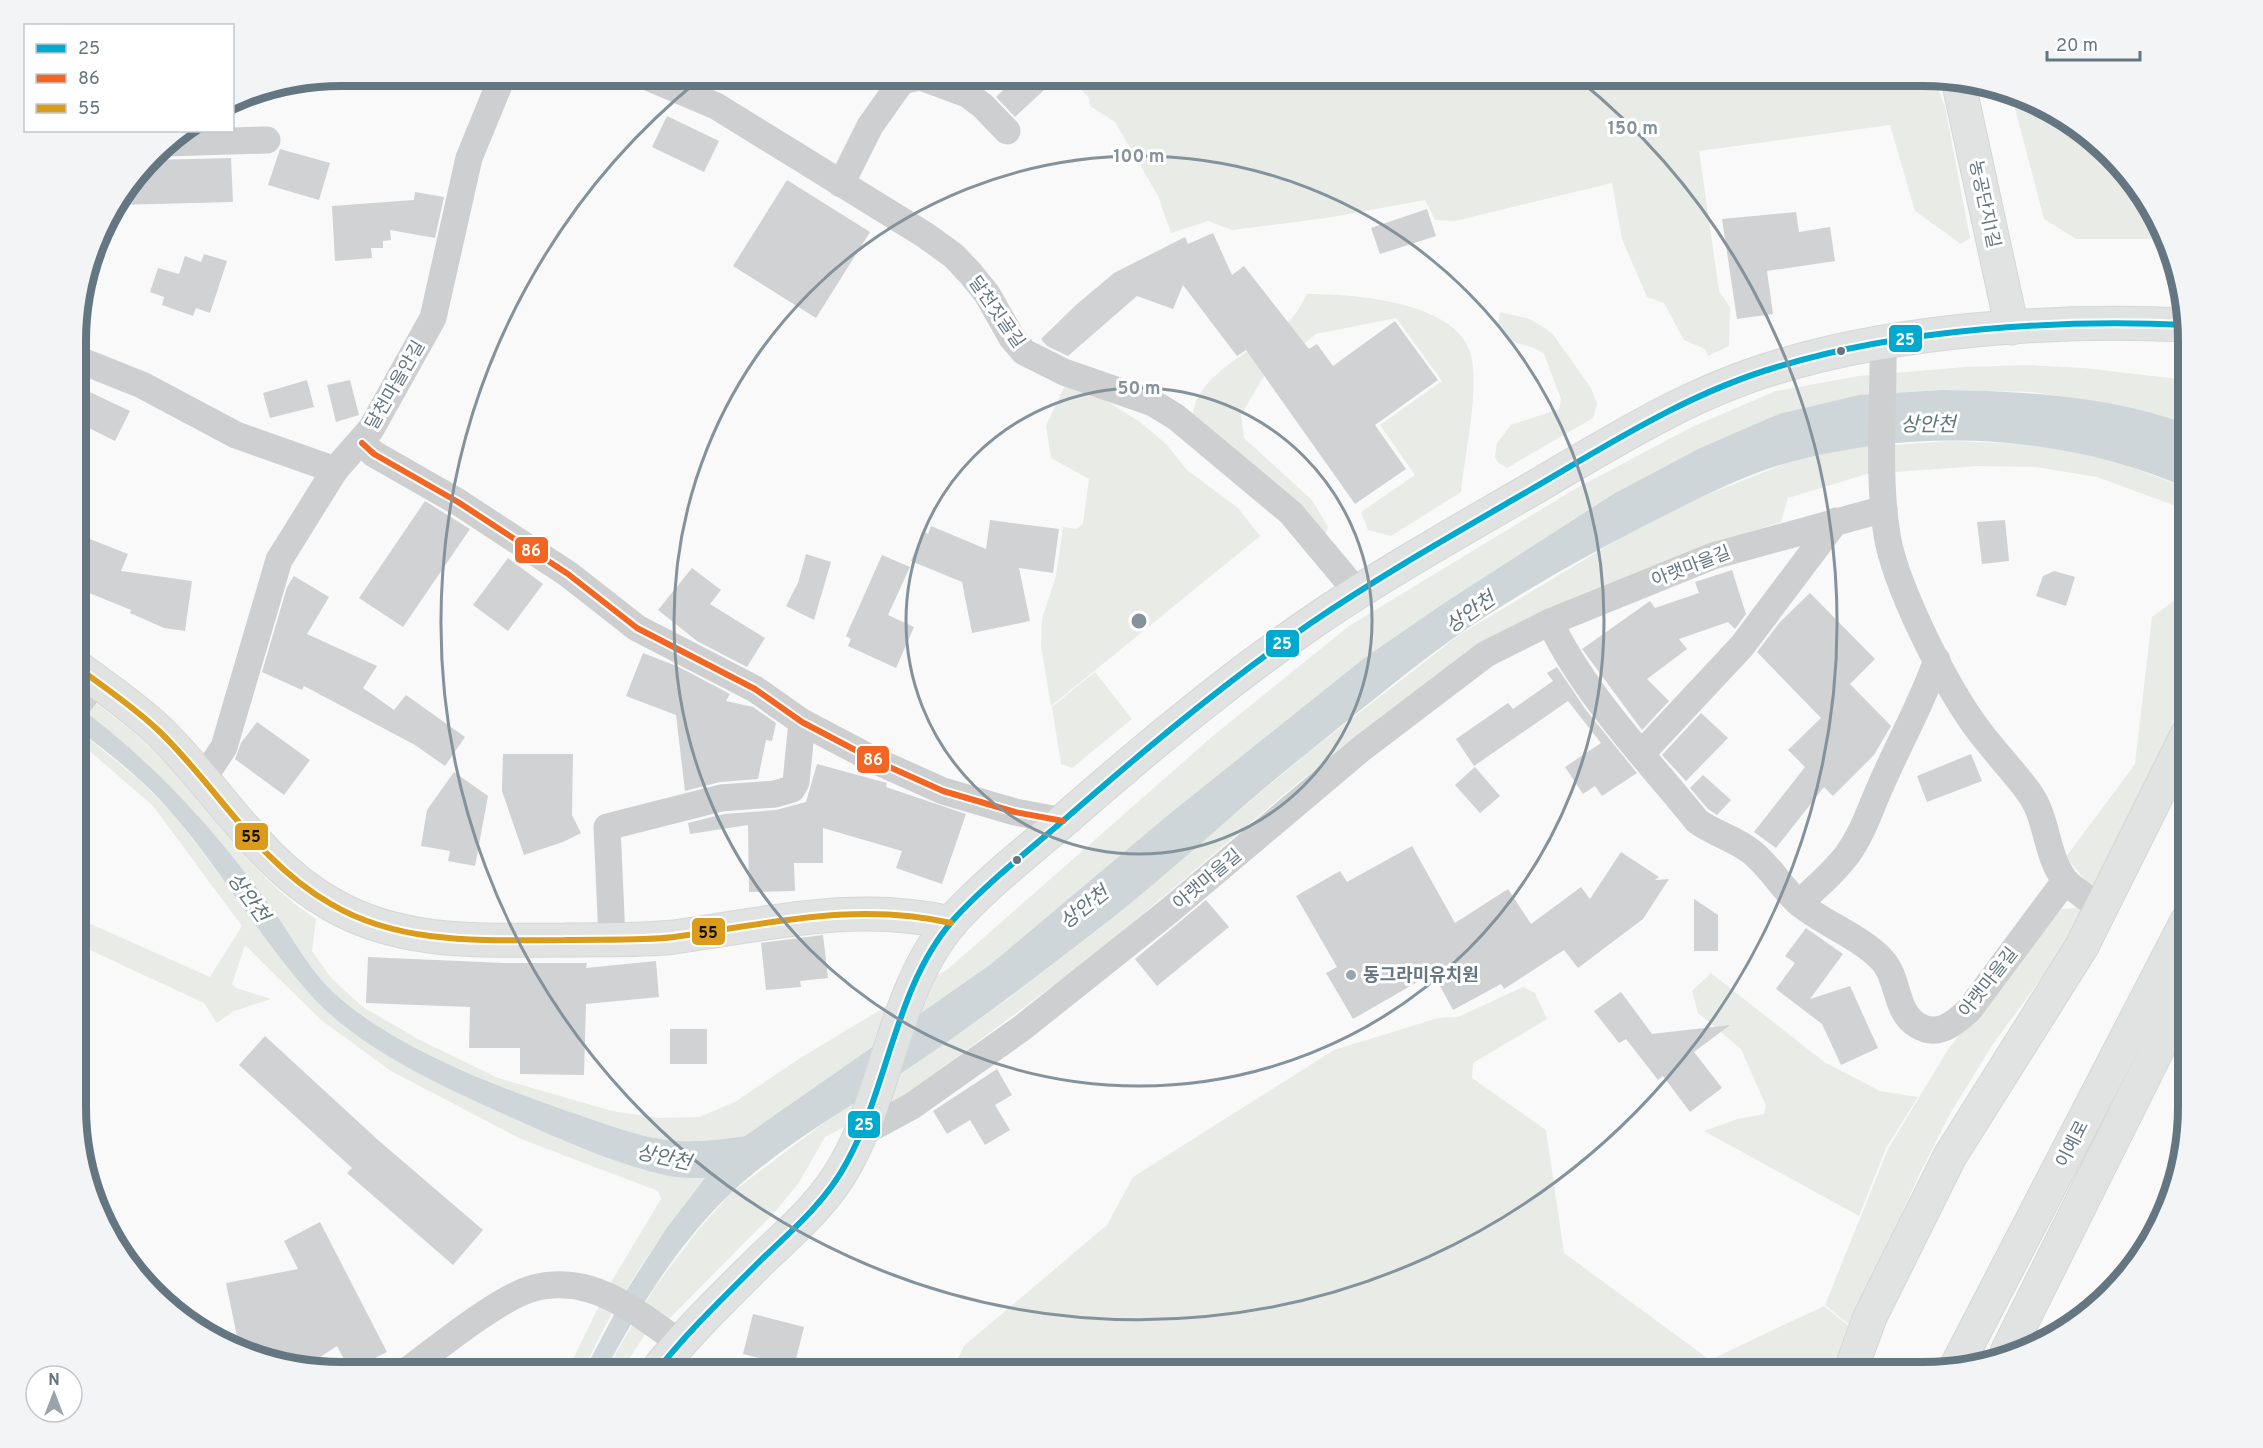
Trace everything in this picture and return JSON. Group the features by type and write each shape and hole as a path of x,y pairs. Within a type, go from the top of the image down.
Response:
{"main road":[{"name":"농공단지1길","path":"1960,89 2012,328"},
{"path":"659,1362 668,1334 807,1216 842,1171 863,1126 923,966 951,923 1063,822 1221,689 1357,592 1590,455 1697,398 1772,368 1810,357 1884,358 2012,328 2154,323 2177,324"},
{"path":"86,688 158,730 203,779 247,833 297,884 334,906 370,922 419,936 466,941 671,937 804,916 835,914 910,916 951,923"},
{"path":"1854,1362 1870,1317 1950,1156 2082,946 2178,753"},
{"name":"이예로","path":"1960,1359 2178,938"},
{"name":"이예로","path":"2010,1347 2178,1008"}],"street":[{"name":"달천마을안길","path":"498,86 469,158 433,318 362,443 381,458 458,501 568,574 637,628 755,689 802,722 876,761 943,791 1016,812 1063,822"},
{"name":"달천짓골길","path":"670,86 716,106 925,235 954,256 987,294 1012,338 1024,352 1064,372 1153,403 1184,423 1291,513 1357,592"},
{"path":"841,184 870,126 898,86"},
{"path":"945,86 967,94 983,106 1007,131"},
{"path":"180,143 267,140"},
{"path":"1884,358 1884,500"},
{"path":"86,363 142,385 236,435 335,470"},
{"path":"203,779 224,747 279,560 335,470 362,443"},
{"name":"아랫마을길","path":"863,1126 912,1106 1022,1028 1118,953 1361,749 1486,654 1550,622 1713,556 1836,521 1884,500 1894,563 1937,660 1972,722 2005,766 2029,792 2037,806 2055,865 2075,889 1969,1010 1954,1024 1936,1030 1927,1029 1908,1018 1896,984 1883,960 1799,903 1749,850 1710,831 1697,821 1616,722 1579,670 1550,622"},
{"path":"1642,753 1742,645 1836,521"},
{"path":"1799,903 1847,855 1863,830 1880,788 1927,689 1937,660"},
{"path":"612,939 607,827 721,798 775,794 792,789 796,782 802,722"},
{"path":"419,1362 496,1307 533,1288 566,1285 604,1294 668,1334"}],"shaded area":[{"path":"1078,86 1937,86 1945,107 1970,238 1961,244 1915,211 1890,125 1699,151 1719,291 1730,307 1729,346 1708,356 1705,349 1684,340 1664,303 1647,297 1622,239 1612,183 1455,221 1435,220 1425,200 1326,218 1232,230 1208,221 1171,233 1158,196 1115,122 1090,106 1089,98"},
{"path":"2014,103 2050,120 2078,138 2103,160 2125,185 2156,239 2076,239 2044,219"},
{"path":"1307,294 1377,299 1428,313 1448,324 1464,340 1472,359 1472,407 1461,492 1391,536 1368,530 1361,512 1415,475 1380,425 1442,381 1396,318 1316,334 1264,376 1241,415 1244,438 1312,500 1328,527 1324,537 1193,415 1197,400 1205,386 1232,362 1289,321"},
{"path":"1500,312 1530,319 1552,333 1591,388 1597,404 1593,418 1507,468 1497,462 1495,456 1497,443 1511,425 1559,409 1561,399 1544,354 1507,338 1498,326"},
{"path":"2028,365 2084,368 2178,379 2178,422 2111,404 2032,392 1942,390 1859,395 1698,449 1615,493 1444,603 1363,659 1168,815 991,964 745,1136 707,1141 678,1141 658,1139 626,1131 484,1079 412,1046 379,1026 350,1006 325,984 228,850 182,798 132,750 86,712 86,697 142,740 181,780 252,864 272,884 316,919 312,951 332,979 363,1007 418,1039 498,1078 612,1111 659,1118 699,1117 735,1102 802,1057 948,969 1214,735 1349,626 1573,490 1692,427 1776,391 1859,376 1966,367"},
{"path":"1066,383 1105,400 1140,422 1166,444 1187,470 1238,508 1260,536 1051,706 1041,646 1042,619 1056,576 1063,527 1076,529 1083,524 1089,479 1051,458 1046,426"},
{"path":"1950,441 2025,444 2101,456 2178,485 2178,507 2097,477 2036,467 1979,466 1867,474 1788,498 1781,522 1633,575 1464,659 1300,781 1092,957 907,1094 825,1137 798,1184 772,1215 670,1318 664,1320 657,1316 627,1362 611,1362 655,1287 699,1229 731,1193 833,1116 921,1060 1005,1001 1100,928 1305,755 1459,635 1619,539 1699,498 1787,463 1850,448"},
{"path":"2178,598 2178,722 2140,819 2073,935 1993,1044 1951,1112 1920,1173 1851,1326 1825,1305 1888,1149 1947,1051 2046,919 2062,909 2079,908 2091,887 2066,857 2135,764 2152,617"},
{"path":"1095,672 1132,719 1072,768 1061,764 1052,707"},
{"path":"86,736 138,779 171,811 311,995 629,1165 670,1176 705,1178 654,1247 622,1296 588,1362 571,1362 610,1284 661,1199 658,1191 521,1139 391,1071 321,1020 245,945 232,984 236,988 271,999 234,1011 217,1023 204,1003 86,948 86,922 210,977 242,926 153,806 86,748"},
{"path":"1711,973 1824,1062 1880,1091 1918,1097 1886,1148 1859,1216 1704,1131 1738,1119 1764,1114 1766,1106 1741,1049 1698,1013 1692,991"},
{"path":"1523,987 1535,993 1547,1019 1473,1063 1472,1078 1546,1130 1564,1253 1710,1360 1824,1306 1850,1327 1837,1362 956,1362 964,1346 1107,1225 1133,1177 1334,1050 1438,1018 1458,1017"}],"water":[{"name":"상안천","path":"1942,390 2035,394 2097,401 2157,415 2178,421 2178,485 2140,470 2092,456 2042,447 1991,442 1940,441 1890,444 1840,451 1791,462 1757,473 1690,503 1582,559 1506,604 1439,649 1306,754 1141,895 1044,971 942,1046 776,1155 754,1173 732,1192 694,1232 677,1254 645,1301 610,1362 589,1362 628,1288 666,1229 705,1178 673,1177 651,1172 583,1148 444,1086 384,1054 356,1035 331,1015 291,972 207,857 162,801 127,768 86,736 86,712 132,750 182,798 228,850 271,907 317,975 350,1006 379,1027 412,1046 484,1080 626,1131 658,1139 678,1141 706,1141 745,1136 991,964 1168,815 1363,659 1444,603 1615,493 1698,449 1779,414 1859,395"}],"building":[{"path":"997,86 1040,86 1044,90 1015,117 996,97 1003,90"},
{"path":"667,116 719,141 704,172 652,147"},
{"path":"280,149 330,163 319,200 268,185"},
{"path":"231,158 233,202 125,205 138,185 160,160"},
{"path":"787,180 870,232 816,318 733,266"},
{"path":"415,192 444,197 435,238 390,230 391,240 383,241 383,248 371,248 372,258 335,261 332,206 414,200"},
{"path":"1427,209 1436,236 1380,254 1371,228"},
{"path":"1796,212 1799,232 1830,227 1835,261 1767,271 1773,314 1737,319 1722,219"},
{"path":"1213,233 1232,275 1244,266 1309,349 1317,344 1333,366 1395,321 1438,380 1375,425 1406,469 1355,504 1246,350 1237,356 1183,285 1173,309 1137,296 1068,356 1047,346 1041,339 1114,273 1185,237 1188,244"},
{"path":"204,254 227,261 210,313 196,308 193,316 162,305 164,297 150,292 158,268 179,274 185,256 201,262"},
{"path":"307,380 314,407 270,418 263,393"},
{"path":"350,380 359,415 336,422 327,385"},
{"path":"86,390 130,411 115,441 86,426"},
{"path":"425,501 470,529 403,627 359,598"},
{"path":"990,520 1059,529 1053,573 1019,568 1030,621 972,633 962,582 911,561 923,531 928,534 931,526 986,549"},
{"path":"2005,520 2009,561 1982,564 1977,522"},
{"path":"86,538 128,554 121,571 192,581 185,631 164,628 130,613 131,610 86,592"},
{"path":"806,554 831,562 814,620 786,606 798,583"},
{"path":"882,555 910,567 888,615 914,627 896,668 848,646 851,639 846,636"},
{"path":"508,558 543,584 508,631 473,605"},
{"path":"692,568 721,590 710,604 765,638 747,667 697,641 658,610"},
{"path":"1732,570 1746,614 1735,629 1728,622 1679,639 1687,649 1647,679 1669,701 1642,730 1582,649 1650,601 1655,608 1699,593 1695,582"},
{"path":"2054,571 2075,577 2066,606 2036,596 2043,576"},
{"path":"294,576 329,597 307,634 377,666 363,688 394,710 406,695 465,737 445,766 415,745 304,686 302,690 262,672 287,587"},
{"path":"1810,593 1875,659 1850,684 1891,726 1874,755 1833,796 1824,787 1776,848 1754,832 1805,767 1788,750 1821,718 1757,652 1780,622"},
{"path":"643,653 679,667 730,694 726,701 753,707 776,723 772,741 766,740 758,779 720,782 685,791 676,715 626,696"},
{"path":"1557,667 1586,710 1637,773 1602,796 1595,786 1583,794 1565,767 1601,743 1568,701 1474,766 1456,739 1508,703 1513,709 1553,681 1547,673"},
{"path":"1701,713 1728,738 1686,781 1662,755"},
{"path":"257,722 310,760 284,795 235,759 241,743"},
{"path":"503,754 573,754 572,815 581,833 563,842 524,855 502,791"},
{"path":"1971,754 1982,781 1927,802 1917,776"},
{"path":"817,764 887,783 886,787 966,814 942,884 896,868 902,851 823,828 823,863 794,863 795,891 749,892 748,825 690,834 688,823 724,814 776,810 806,802"},
{"path":"1475,767 1500,796 1480,813 1455,785"},
{"path":"454,772 488,796 475,866 448,861 450,851 421,846 427,810"},
{"path":"1703,775 1731,800 1717,815 1708,809 1690,788"},
{"path":"1412,846 1455,923 1508,889 1531,924 1581,887 1590,899 1621,852 1659,877 1655,880 1669,879 1643,919 1578,968 1564,950 1504,989 1501,984 1453,1010 1433,973 1353,1019 1326,973 1337,967 1296,896 1340,871 1347,882"},
{"path":"1694,899 1718,915 1718,951 1694,951"},
{"path":"1206,900 1229,927 1157,986 1135,959"},
{"path":"1806,928 1843,954 1810,999 1850,986 1878,1048 1841,1065 1822,1024 1776,989 1795,963 1785,956"},
{"path":"823,935 828,978 800,981 801,987 766,990 761,943"},
{"path":"368,957 504,963 587,963 586,968 656,961 659,997 586,1004 584,1075 520,1074 520,1048 469,1048 470,1007 366,1003"},
{"path":"1621,992 1652,1034 1730,1025 1694,1052 1722,1088 1690,1112 1663,1076 1658,1080 1626,1039 1619,1043 1594,1011"},
{"path":"670,1029 707,1029 707,1064 670,1064"},
{"path":"265,1036 378,1140 483,1230 453,1265 347,1173 352,1168 239,1065"},
{"path":"997,1069 1012,1095 995,1105 1010,1130 985,1145 970,1120 947,1134 933,1111"},
{"path":"320,1222 387,1352 368,1362 345,1362 337,1346 314,1361 275,1354 238,1341 226,1283 298,1269 284,1241"},
{"path":"753,1314 804,1327 795,1362 774,1362 743,1354"}],"transit line":[{"name":"25","path":"665,1362 708,1314 809,1213 839,1176 861,1132 918,974 934,946 954,919 1008,868 1154,743 1247,669 1311,623 1364,588 1619,438 1681,405 1744,378 1825,354 1927,335 2033,326 2177,325"},
{"name":"86","path":"362,443 374,454 458,502 568,574 637,628 755,689 802,722 876,761 943,791 1015,812 1063,821"},
{"name":"55","path":"86,674 159,731 181,753 259,846 281,867 305,887 331,904 358,918 386,927 415,934 475,940 620,940 674,937 778,921 846,914 881,914 951,923"}],"place":[{"name":"동그라미유치원","path":"1351,975"}]}
